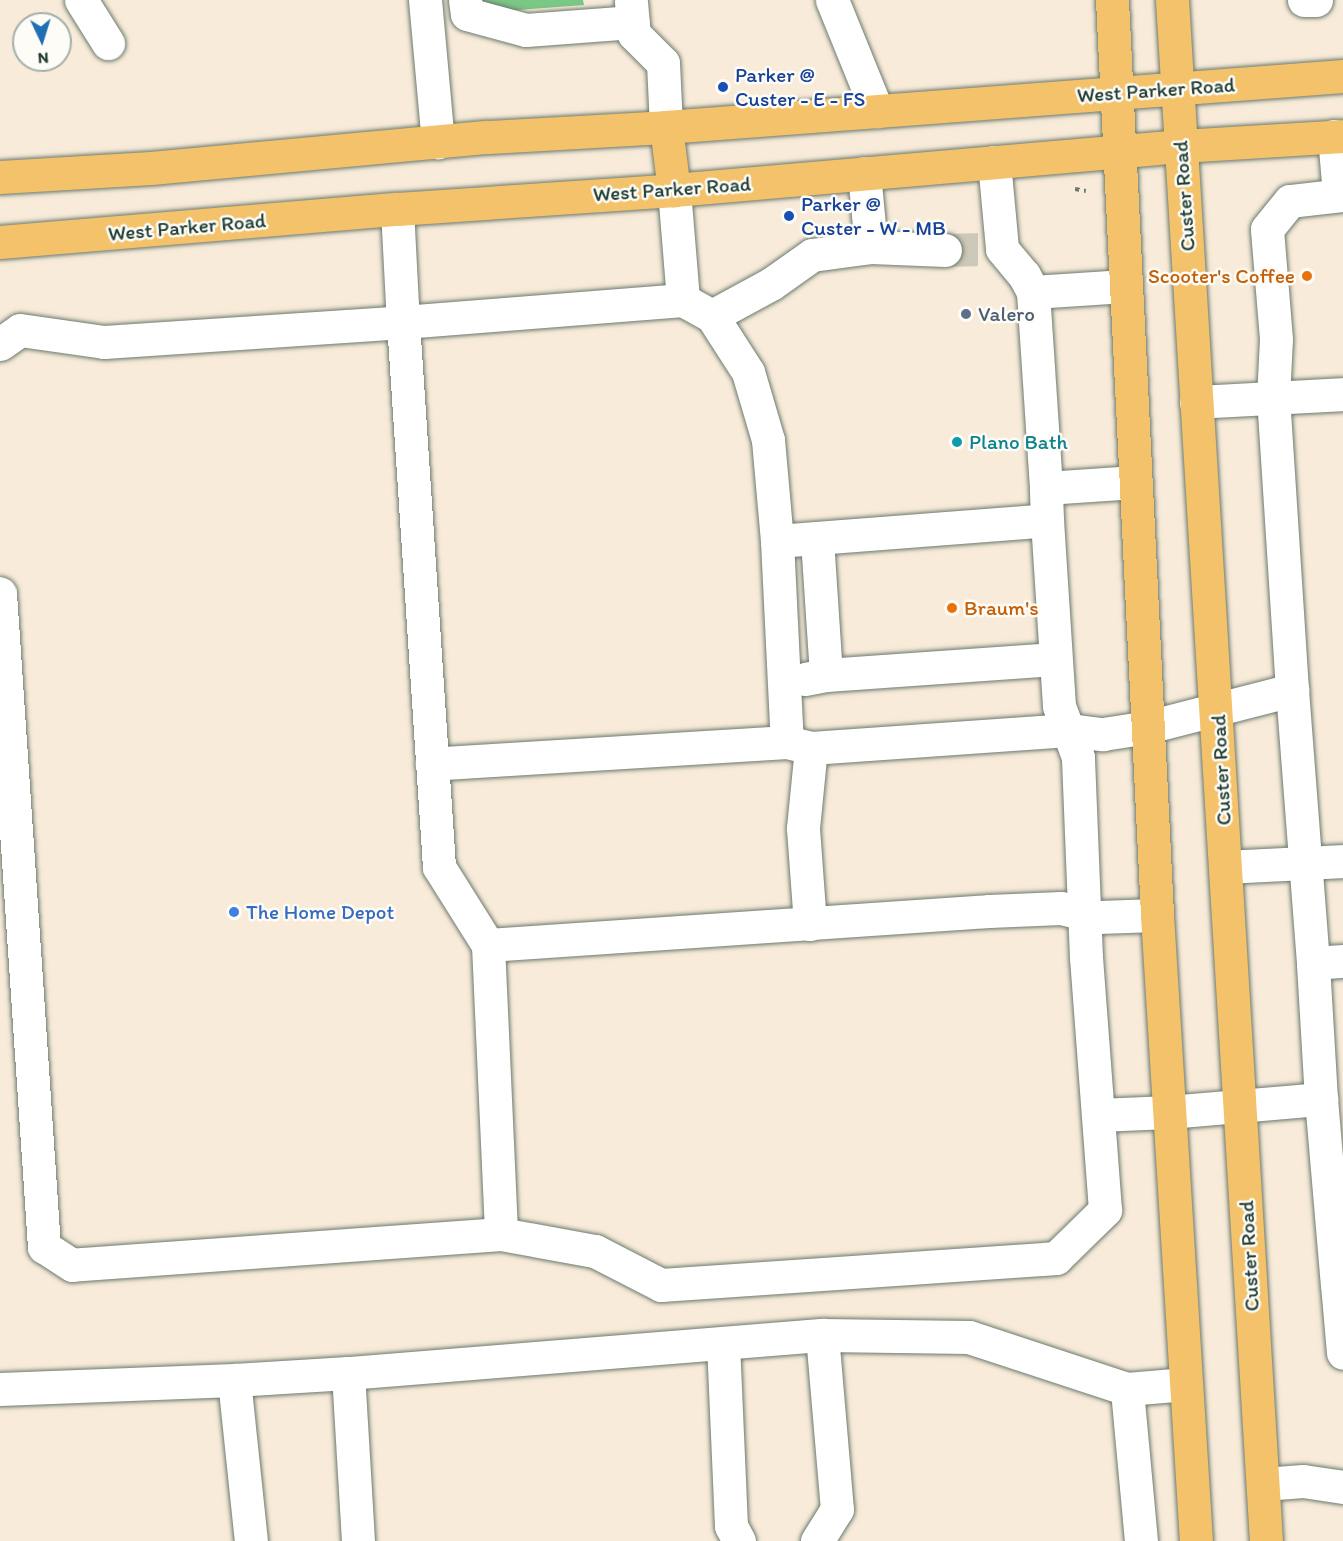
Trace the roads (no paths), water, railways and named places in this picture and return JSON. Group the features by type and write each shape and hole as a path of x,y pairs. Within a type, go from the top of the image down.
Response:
{"main road":[{"path":"1112,0 1157,915 1196,1541"},
{"name":"Custer Road","path":"1172,0 1266,1541"},
{"name":"West Parker Road","path":"0,177 151,168 438,142 1343,76"},
{"path":"666,127 674,190"},
{"name":"West Parker Road","path":"0,242 397,209 674,190 1181,146 1338,136"}],"street":[{"path":"81,0 108,43"},
{"path":"425,0 438,142"},
{"path":"465,0 467,14 526,30 632,11 634,34 663,63 666,127"},
{"path":"832,0 877,111"},
{"path":"1304,0 1316,0"},
{"path":"1338,136 1341,195 1290,201 1267,229 1276,339 1273,398 1306,863 1328,962 1321,1099 1340,1284 1343,1353"},
{"path":"0,593 44,1247 72,1265 501,1234 595,1251 661,1285 1056,1258 1105,1210 1084,915 1078,757 1059,706 1054,659 1033,292 1024,275 994,249 994,162"},
{"path":"864,173 871,247"},
{"path":"674,190 683,300"},
{"path":"397,209 439,867 488,945 501,1234"},
{"path":"712,316 771,285 812,255 871,247 945,250"},
{"path":"1033,292 1125,286"},
{"path":"0,344 20,330 104,342 683,300 712,316 747,372 768,440 777,541 784,683 799,745 810,924"},
{"path":"1196,402 1343,394"},
{"path":"1046,488 1135,482"},
{"path":"777,541 1047,520"},
{"path":"817,538 826,675"},
{"path":"784,683 826,675 1054,659"},
{"path":"432,764 1068,730 1103,734 1148,727 1292,690"},
{"path":"1226,867 1343,861"},
{"path":"488,945 1061,908 1084,915 1157,915"},
{"path":"1098,1115 1170,1112 1321,1099"},
{"path":"0,1389 348,1373 822,1335 969,1337 1127,1389 1186,1384"},
{"path":"817,1541 837,1509 822,1335"},
{"path":"723,1343 731,1526 739,1541"},
{"path":"348,1373 358,1541"},
{"path":"234,1380 251,1541"},
{"path":"1127,1389 1141,1541"},
{"path":"1263,1484 1303,1481 1343,1487"}],"tunnel":[{"path":"945,250 986,249"}],"place":[{"name":"Parker @ Custer - E - FS","path":"723,87"},
{"name":"Parker @ Custer - W - MB","path":"789,216"},
{"name":"Scooter's Coffee","path":"1307,276"},
{"name":"Valero","path":"966,314"},
{"name":"Plano Bath","path":"957,442"},
{"name":"Braum's","path":"952,608"},
{"name":"The Home Depot","path":"234,912"}]}
